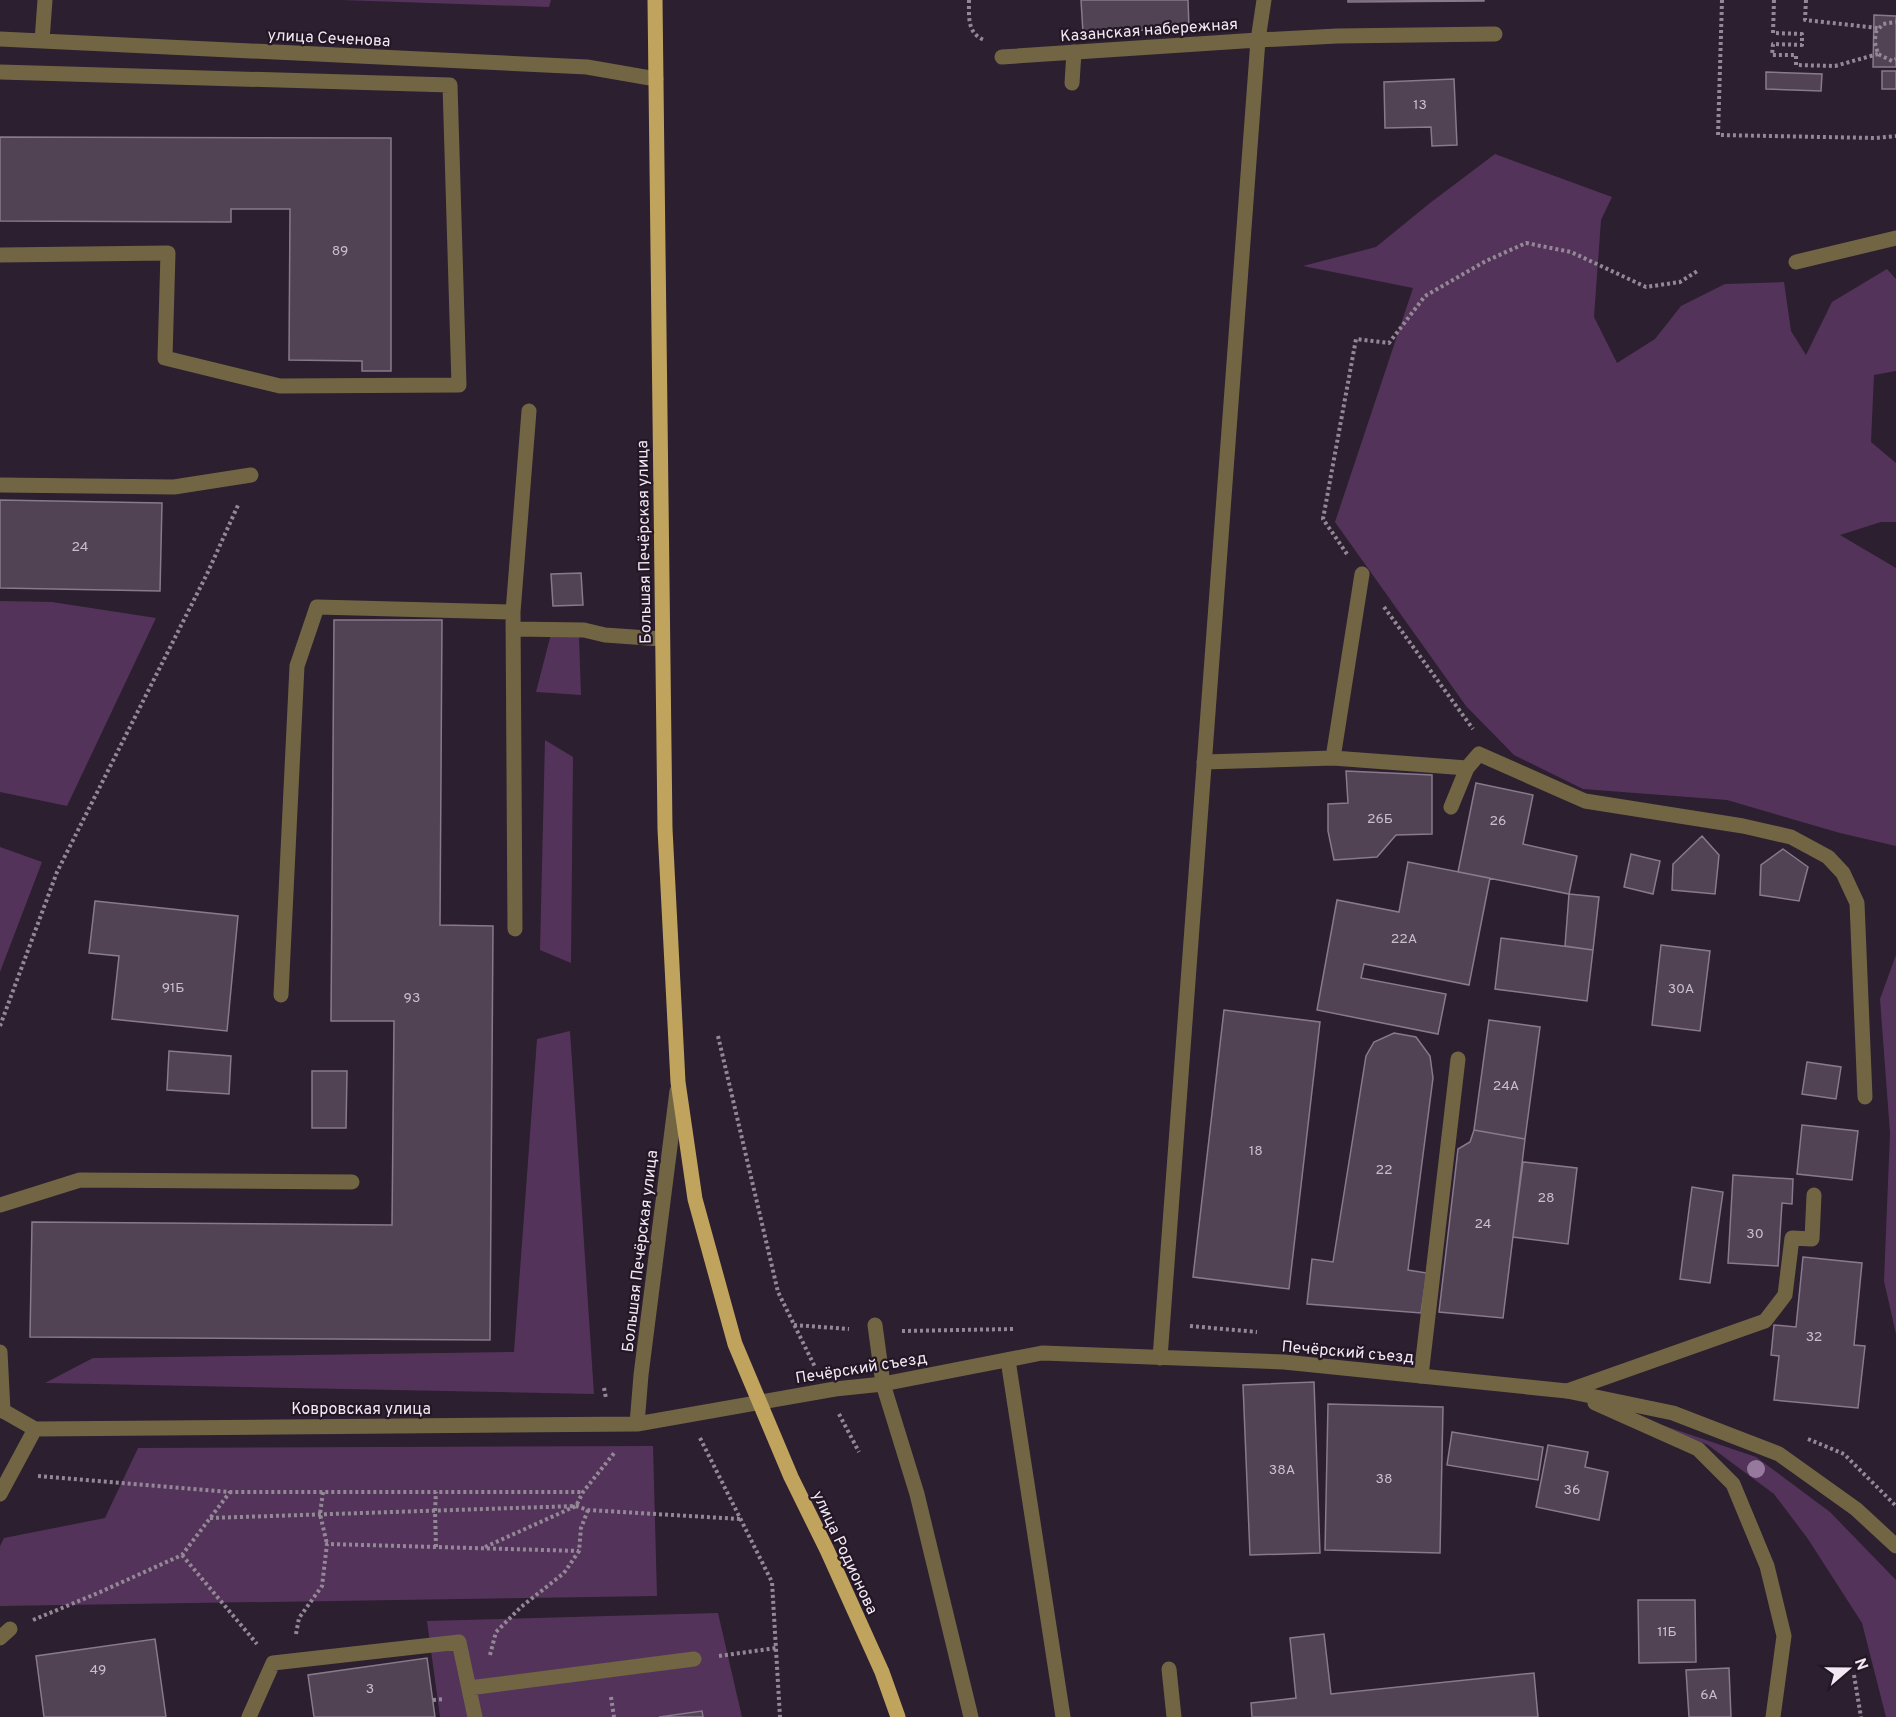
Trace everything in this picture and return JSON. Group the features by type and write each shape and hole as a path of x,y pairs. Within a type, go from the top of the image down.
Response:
{"main road":[{"name":"Большая Печёрская улица","path":"655,0 665,829 678,1082 694,1199 735,1344 758,1403"},
{"name":"улица Родионова","path":"758,1403 882,1672 896,1715"}],"street":[{"path":"42,41 45,0"},
{"name":"Казанская набережная","path":"1002,57 1258,40 1264,0"},
{"path":"1160,1358 1258,40 1337,36 1495,34"},
{"name":"улица Сеченова","path":"0,39 588,67 656,79"},
{"path":"1072,83 1074,52"},
{"path":"0,72 450,85 459,385 280,386 165,358 168,253 0,255"},
{"path":"1796,262 1896,238"},
{"path":"515,929 513,612 529,411"},
{"path":"0,485 174,487 251,475"},
{"path":"1333,758 1362,574"},
{"path":"281,995 297,666 317,607 513,612"},
{"path":"513,629 584,630 605,635 663,639"},
{"path":"1451,807 1467,768 1479,754 1585,801 1743,826 1791,837 1828,857 1843,873 1857,903 1865,1097"},
{"path":"1204,762 1333,758 1467,768"},
{"path":"1421,1376 1458,1059"},
{"name":"Большая Печёрская улица","path":"638,1424 641,1375 678,1082"},
{"path":"0,1205 80,1180 352,1182"},
{"path":"1567,1391 1765,1321 1785,1295 1792,1238 1812,1239 1814,1195"},
{"path":"876,1328 883,1384 917,1494 971,1717"},
{"path":"0,1352 1,1410 35,1429 0,1494"},
{"name":"Печёрский съезд","path":"758,1403 836,1389 883,1384 1042,1353 1284,1362 1567,1391 1673,1413 1779,1454 1856,1509 1896,1546"},
{"path":"1008,1360 1063,1717"},
{"path":"1567,1391 1698,1449 1733,1484 1767,1566 1784,1636 1773,1717"},
{"name":"Ковровская улица","path":"35,1429 638,1424 758,1403"},
{"path":"249,1717 273,1663 459,1642 475,1717"},
{"path":"469,1688 694,1659"},
{"path":"1169,1669 1174,1717"}],"path":[{"path":"969,0 969,25"},
{"path":"1722,0 1718,135 1876,138 1896,136"},
{"path":"1774,0 1773,33 1802,34 1802,45 1773,44 1772,55 1796,56 1796,65 1835,66 1878,54 1892,61 1896,59"},
{"path":"1806,0 1805,20 1878,28"},
{"path":"1878,54 1875,41 1878,28 1883,24 1896,22"},
{"path":"1479,754 1472,727 1395,624 1323,519 1356,339 1389,344 1425,296 1486,261 1526,243 1571,252 1646,287 1680,282 1699,270"},
{"path":"0,1026 57,873 207,574 251,475"},
{"path":"718,1036 778,1292 794,1325 876,1328"},
{"path":"699,1434 772,1582 780,1717"},
{"path":"483,1548 576,1506 583,1492 618,1448"},
{"path":"1844,1454 1896,1506"},
{"path":"11,1474 230,1492 583,1492"},
{"path":"5,1634 182,1555 230,1492"},
{"path":"291,1661 299,1618 322,1586 327,1544 320,1514 323,1492"},
{"path":"436,1492 436,1547"},
{"path":"210,1518 576,1506 588,1510 740,1519"},
{"path":"495,1684 490,1653 496,1632 521,1607 564,1573 579,1551 581,1528 588,1510"},
{"path":"327,1544 579,1551"},
{"path":"182,1555 273,1663"},
{"path":"694,1659 776,1648"},
{"path":"1854,1675 1861,1717"}],"shaded area":[{"path":"341,0 551,0 549,7"},
{"path":"1495,154 1612,197 1601,220 1594,317 1617,363 1655,339 1681,306 1725,284 1784,282 1791,331 1806,355 1832,302 1887,269 1896,279 1896,371 1874,375 1871,442 1896,463 1896,522 1881,522 1840,535 1896,568 1896,846 1840,833 1727,800 1583,789 1514,755 1466,706 1335,522 1413,288 1303,266 1376,247"},
{"path":"0,601 52,602 156,618 67,806 0,792"},
{"path":"551,634 579,637 581,695 536,692"},
{"path":"545,740 573,757 571,963 540,950"},
{"path":"0,847 42,862 0,972"},
{"path":"1896,955 1896,1334 1884,1281 1890,1133 1880,999"},
{"path":"570,1031 594,1394 45,1383 93,1358 514,1352 537,1039"},
{"path":"1656,1423 1756,1457 1830,1512 1896,1580 1896,1717 1886,1717 1862,1623 1808,1539 1774,1494 1708,1445"},
{"path":"653,1446 657,1596 0,1606 0,1546 4,1538 105,1518 138,1448"},
{"path":"718,1613 742,1717 440,1717 427,1621"}],"building":[{"path":"1081,0 1188,0 1189,28 1083,33"},
{"path":"1348,0 1484,0 1484,1 1348,2"},
{"path":"1874,15 1896,16 1896,67 1873,67"},
{"path":"1882,71 1896,71 1896,89 1882,89"},
{"path":"1766,72 1822,74 1821,91 1766,89"},
{"path":"1454,79 1457,145 1432,146 1431,127 1385,128 1384,82"},
{"path":"0,137 391,138 391,371 362,371 362,361 289,360 290,209 231,209 231,222 0,221"},
{"path":"0,500 162,503 160,591 0,588"},
{"path":"581,573 583,605 553,606 551,574"},
{"path":"334,620 442,620 440,925 493,926 490,1340 30,1337 32,1222 392,1225 394,1021 331,1021"},
{"path":"1346,771 1432,775 1432,834 1396,835 1377,857 1334,860 1328,831 1328,804 1348,803"},
{"path":"1476,783 1533,795 1523,844 1577,856 1569,894 1458,872"},
{"path":"1702,836 1719,855 1715,894 1672,890 1673,864"},
{"path":"1783,849 1808,867 1799,901 1760,895 1761,865"},
{"path":"1631,854 1660,861 1653,894 1624,887"},
{"path":"1408,862 1490,878 1469,985 1364,964 1361,978 1446,994 1438,1034 1317,1010 1337,900 1399,912"},
{"path":"1569,894 1599,897 1593,950 1565,946"},
{"path":"95,901 238,916 227,1031 112,1019 119,956 89,953"},
{"path":"1501,938 1593,950 1587,1001 1495,989"},
{"path":"1661,945 1710,951 1700,1031 1652,1025"},
{"path":"1224,1010 1320,1022 1289,1289 1193,1277"},
{"path":"1489,1020 1540,1027 1525,1139 1474,1130"},
{"path":"1394,1033 1416,1037 1430,1056 1433,1078 1408,1270 1427,1273 1421,1313 1307,1304 1312,1259 1333,1262 1366,1056 1374,1042"},
{"path":"169,1051 231,1056 229,1094 167,1090"},
{"path":"1807,1062 1841,1067 1836,1099 1802,1094"},
{"path":"312,1071 347,1071 346,1128 312,1128"},
{"path":"1802,1125 1858,1131 1852,1180 1797,1174"},
{"path":"1474,1130 1525,1139 1503,1318 1439,1312 1458,1149 1470,1142"},
{"path":"1523,1162 1577,1168 1568,1244 1513,1237"},
{"path":"1733,1175 1793,1179 1792,1204 1782,1203 1778,1266 1728,1263"},
{"path":"1692,1187 1723,1192 1710,1283 1680,1279"},
{"path":"1803,1257 1862,1263 1854,1345 1865,1346 1858,1408 1774,1400 1779,1356 1771,1355 1774,1325 1796,1327"},
{"path":"1314,1382 1320,1553 1250,1555 1243,1385"},
{"path":"1328,1404 1443,1407 1440,1553 1325,1550"},
{"path":"1452,1432 1543,1447 1538,1480 1447,1465"},
{"path":"1548,1445 1588,1452 1585,1467 1608,1472 1599,1520 1536,1507"},
{"path":"1638,1600 1695,1600 1696,1662 1639,1663"},
{"path":"1324,1634 1331,1694 1534,1673 1538,1717 1252,1717 1251,1703 1296,1698 1290,1638"},
{"path":"155,1639 166,1717 44,1717 36,1656"},
{"path":"427,1658 435,1717 314,1717 308,1675"},
{"path":"1729,1668 1731,1717 1689,1717 1686,1670"},
{"path":"702,1711 703,1717 659,1717"}]}
